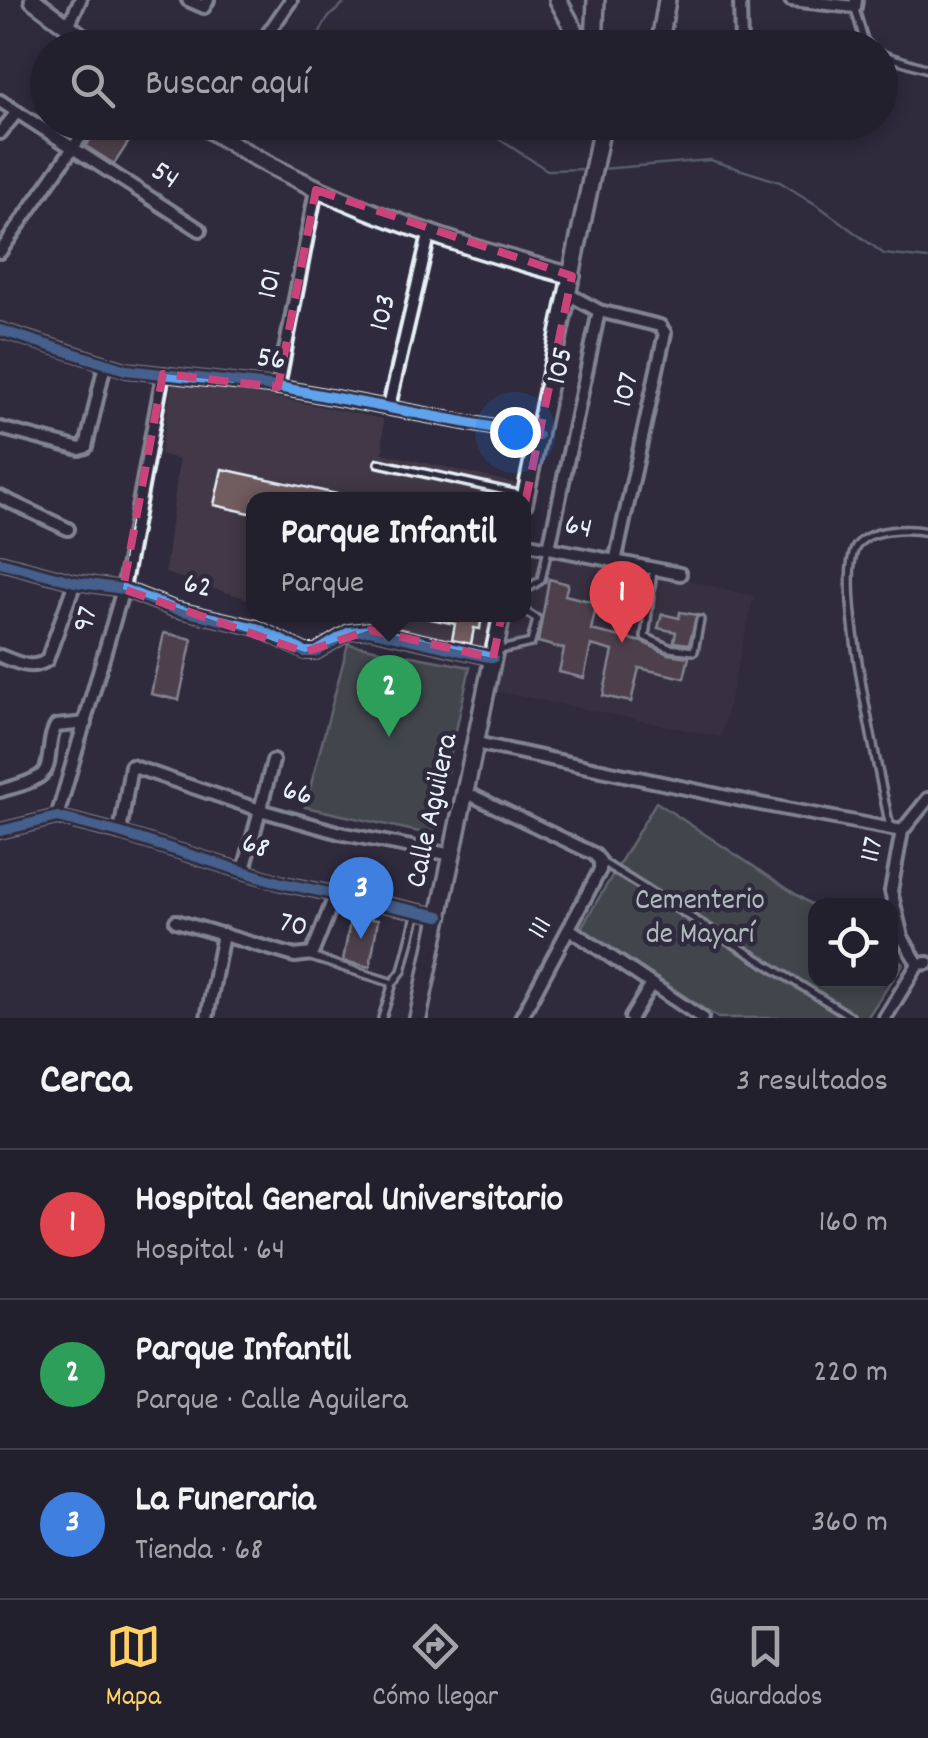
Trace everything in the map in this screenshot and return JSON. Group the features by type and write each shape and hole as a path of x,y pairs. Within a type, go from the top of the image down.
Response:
{"main road":[{"path":"34,0 73,30"},
{"path":"558,0 574,30"},
{"path":"594,30 596,0"},
{"path":"662,30 667,0"},
{"path":"225,140 316,190 522,263 572,276"},
{"path":"526,492 600,140"},
{"name":"Calle Aguilera","path":"418,1018 500,622"}],"street":[{"path":"68,26 80,0"},
{"path":"188,0 204,8 208,0"},
{"path":"270,30 291,0"},
{"path":"740,0 741,30"},
{"path":"791,0 855,4"},
{"name":"54","path":"0,101 30,121"},
{"path":"0,133 17,112"},
{"name":"54","path":"60,140 200,230"},
{"path":"0,252 78,140"},
{"name":"101","path":"278,387 316,190"},
{"name":"103","path":"389,406 430,231"},
{"name":"107","path":"568,294 599,311 660,326 665,334 614,562"},
{"name":"105","path":"548,548 599,311"},
{"name":"56","path":"0,330 126,370 278,387 538,436"},
{"path":"0,428 80,449 86,447 105,364"},
{"name":"97","path":"57,817 123,588 164,374"},
{"path":"0,497 68,529"},
{"name":"64","path":"531,544 680,574"},
{"name":"62","path":"0,562 75,582 123,588 160,604 256,628 304,652 327,647 349,632 370,630 494,655"},
{"path":"0,656 27,666 40,666 46,660 75,582"},
{"path":"0,791 43,774 56,726 65,722 86,723"},
{"path":"476,743 755,804 902,831"},
{"path":"244,870 274,761"},
{"name":"66","path":"120,833 132,766 344,834 453,855"},
{"path":"467,793 594,854 600,861"},
{"name":"117","path":"923,963 902,937 894,915 892,891 902,831 928,799"},
{"path":"0,831 57,817"},
{"name":"68","path":"57,817 334,896 440,916"},
{"name":"111","path":"521,1018 571,930 600,870 600,861"},
{"path":"307,956 312,954 334,896"},
{"name":"70","path":"176,921 295,956 307,956"},
{"path":"571,930 702,1018"},
{"path":"207,1018 224,934"},
{"path":"885,1018 923,963"},
{"path":"632,1018 651,985"}],"lane":[{"path":"855,4 862,30"},
{"path":"898,60 928,70"},
{"path":"378,463 496,492"},
{"path":"890,828 854,628 851,564 854,550 869,536 916,529 928,532"},
{"path":"531,586 540,580 548,548"},
{"path":"653,570 645,637 669,648 694,651 700,620"},
{"path":"494,655 531,643 537,619 531,615"},
{"path":"600,861 850,1016"},
{"path":"382,1018 393,983 402,971 417,912"},
{"name":"70","path":"307,956 393,983"}],"highlighted area":[{"path":"316,190 572,276 493,658 370,630 305,652 123,589 163,374 278,387"}],"shaded area":[{"path":"173,377 383,419 383,453 518,484 516,492 246,492 246,598 165,573 179,460 160,454"},
{"path":"531,543 754,596 721,737 491,690 505,622 531,622"},
{"path":"362,622 490,622 483,653"}],"green space":[{"path":"348,644 470,667 433,835 305,807"},
{"name":"Cementerio de Mayarí","path":"656,802 808,902 808,988 887,988 867,1018 718,1018 581,928"}],"building":[{"path":"90,140 130,140 114,164 86,146"},
{"path":"222,469 328,492 246,492 246,512 214,505"},
{"path":"631,575 644,577 633,623 613,620 618,596 626,598"},
{"path":"549,579 568,584 565,595 597,603 591,630 689,657 684,678 639,668 631,702 603,696 613,651 591,645 584,678 559,672 564,649 538,642"},
{"path":"680,612 697,615 689,644 674,642 676,632 658,628 662,614 679,618"},
{"path":"445,622 481,622 480,629 474,628 471,644 452,640 455,624"},
{"path":"164,633 192,639 179,700 151,694"},
{"path":"351,916 378,920 370,967 343,961"}],"waterway":[{"path":"321,30 347,0"},
{"path":"500,140 547,170 588,169"},
{"path":"601,169 710,160 780,182 884,254 928,259"}],"cycle path":[{"path":"0,330 126,370 278,387 538,436"},
{"path":"0,562 75,582 123,589 174,609 257,628 305,652 316,652 349,632 370,630 493,658"},
{"path":"0,831 57,817 281,883 440,916"}],"place":[{"name":"Hospital General Universitario","path":"622,643"},
{"name":"Parque Infantil","path":"389,737"},
{"name":"La Funeraria","path":"361,939"}]}
